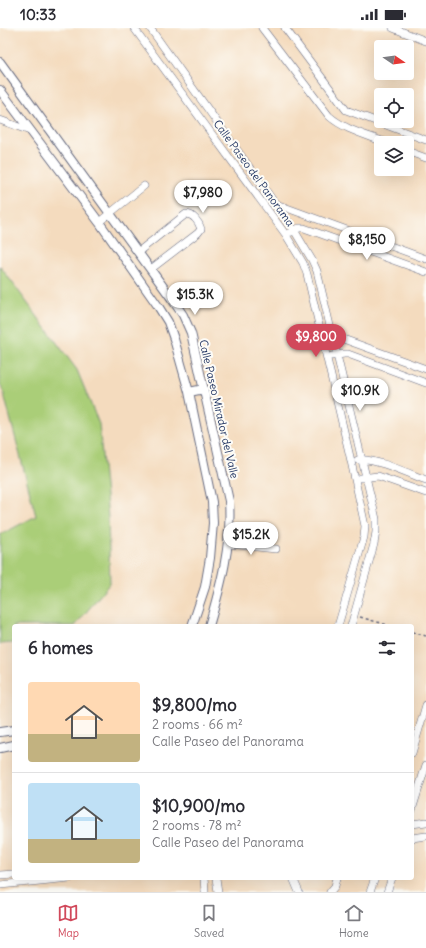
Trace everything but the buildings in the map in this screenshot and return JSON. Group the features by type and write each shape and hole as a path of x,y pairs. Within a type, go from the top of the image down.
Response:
{"street":[{"name":"Calle Paseo del Panorama","path":"134,28 286,235 303,263 307,274 351,461 365,532 339,624"},
{"name":"Calle Paseo del Panorama","path":"150,28 294,230 317,271 376,519 376,532 352,624"},
{"path":"262,28 329,116 337,123 345,127 374,138"},
{"path":"285,28 346,110 426,140"},
{"path":"398,29 426,41"},
{"name":"Calle Paseo Mirador del Valle","path":"0,62 151,269 183,315 191,333 229,501 228,544 220,590 210,624"},
{"path":"0,90 98,222 168,322 189,392 212,502 213,523 208,572 205,587 193,624"},
{"path":"0,120 30,131"},
{"path":"414,154 426,158"},
{"path":"98,222 144,186"},
{"path":"267,210 275,204 426,259"},
{"path":"138,252 186,214 192,216 200,226 198,233 151,269"},
{"path":"286,235 299,228 304,228 426,272"},
{"path":"322,338 332,336 346,340 426,369"},
{"path":"326,358 348,354 426,383"},
{"path":"189,392 204,389"},
{"path":"351,461 362,459 375,462 426,480"},
{"path":"355,480 365,477 378,476 426,493"},
{"path":"228,544 276,549"},
{"path":"414,743 423,724 426,708"},
{"path":"0,732 12,730"},
{"path":"0,748 12,745"},
{"path":"414,804 426,765"},
{"path":"414,824 426,822"},
{"path":"414,838 426,836"},
{"path":"0,875 12,874"},
{"path":"0,885 50,880"},
{"path":"204,880 205,892"},
{"path":"216,880 218,892"},
{"path":"293,880 299,892"},
{"path":"330,892 335,886 336,880"},
{"path":"370,892 374,880"},
{"path":"388,892 391,880"}],"path":[{"path":"354,615 384,624"},
{"path":"414,633 426,636"}],"green space":[{"path":"0,266 77,370 99,424 108,517 110,583 77,624 12,624 12,643 0,644 0,535 36,516 2,387 0,385"}]}
